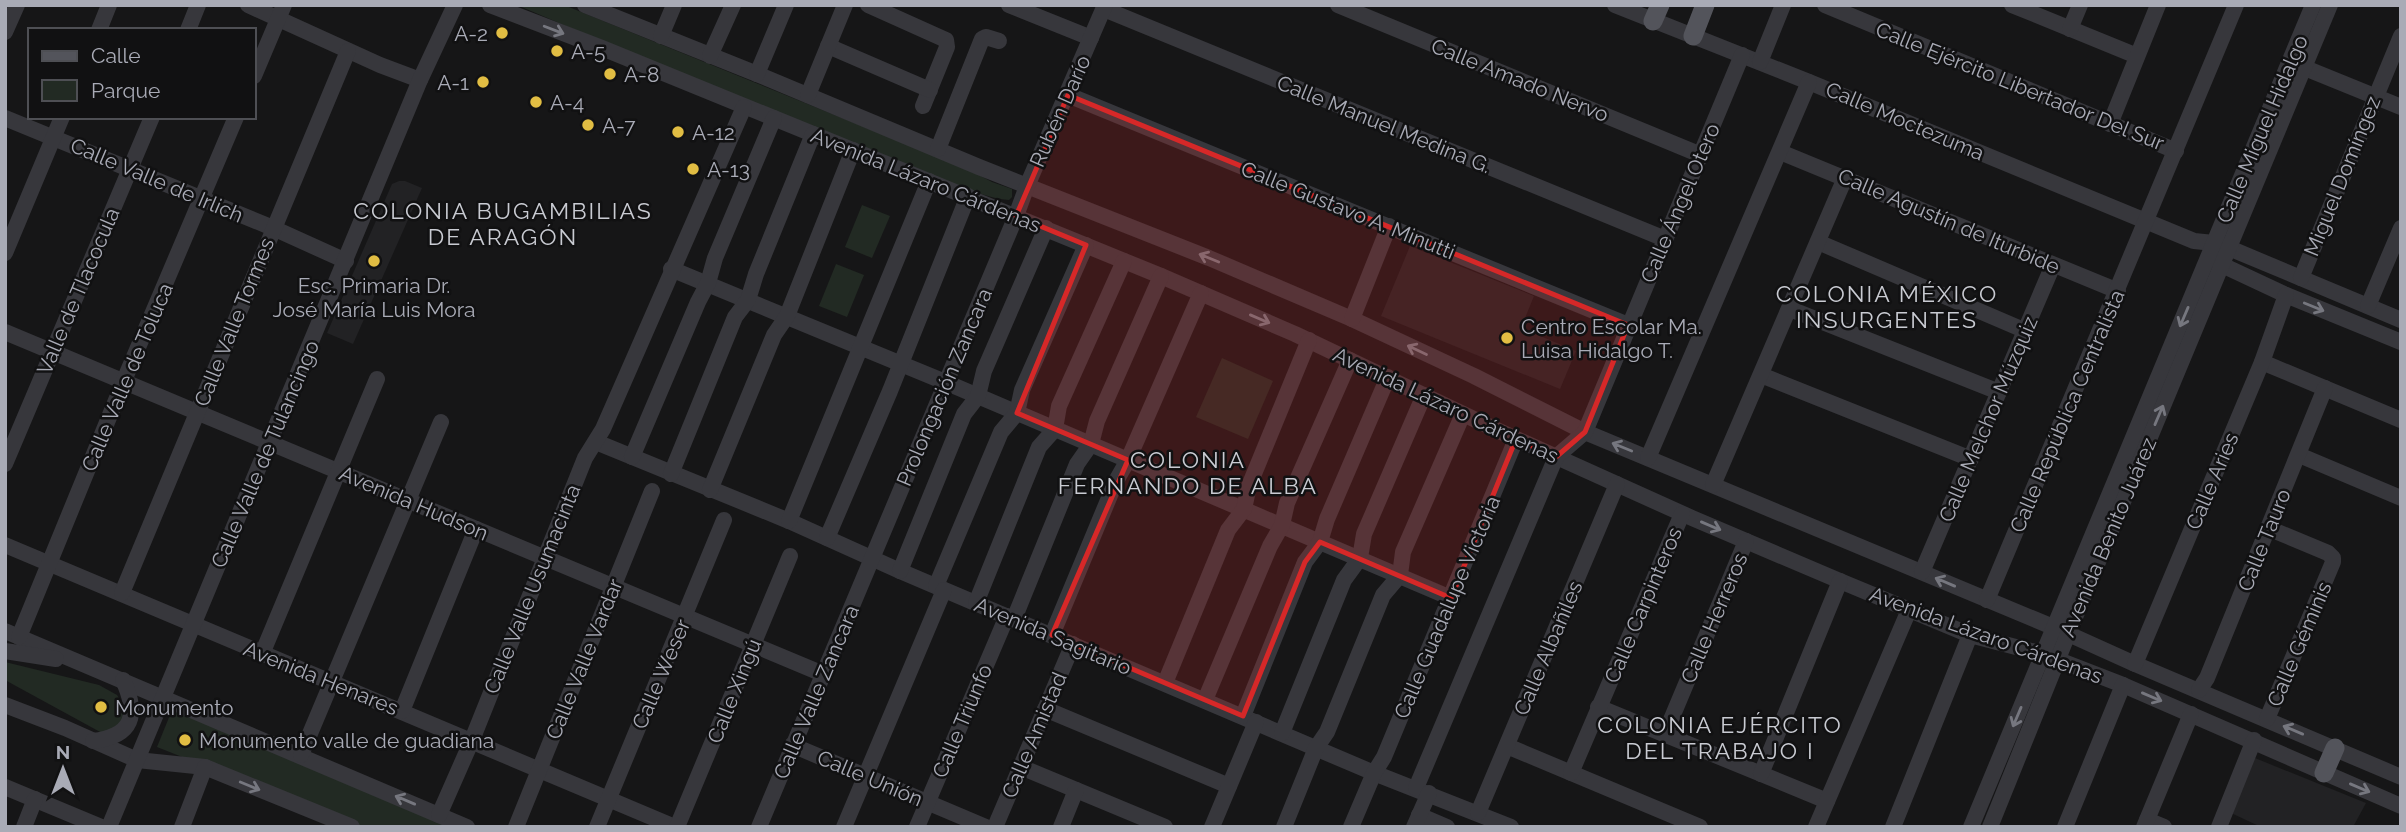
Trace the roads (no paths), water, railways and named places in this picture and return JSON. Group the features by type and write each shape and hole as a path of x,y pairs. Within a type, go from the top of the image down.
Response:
{"main road":[{"path":"1693,36 1705,5"},
{"path":"2324,773 2336,748"}],"street":[{"path":"5,32 17,5"},
{"path":"100,28 109,5"},
{"path":"189,28 198,5"},
{"path":"248,5 281,12 348,51 420,80"},
{"name":"Calle Valle de Tulancingo","path":"109,827 420,80 455,5"},
{"name":"Avenida Lázaro Cárdenas","path":"490,5 968,196 1201,293 1388,377 1516,439 1840,582 1970,635 2050,657 2123,685 2401,806"},
{"name":"Avenida Lázaro Cárdenas","path":"585,5 613,10 661,36 1209,258 1352,319 1585,432 2061,630 2401,777"},
{"path":"661,36 674,5"},
{"path":"710,55 733,5"},
{"path":"757,74 786,5"},
{"path":"808,95 845,5"},
{"path":"868,5 946,40 947,47 923,106"},
{"name":"Calle Amado Nervo","path":"1338,5 1701,155"},
{"name":"Calle Moctezuma","path":"1615,5 1656,13 1693,36 2219,252"},
{"path":"1760,62 1783,5"},
{"name":"Calle Ejército Libertador Del Sur","path":"1825,5 1856,11 2176,151"},
{"path":"2012,5 2137,56"},
{"path":"2070,29 2081,5"},
{"path":"2110,124 2158,5"},
{"name":"Calle República Centralista","path":"1987,600 2236,5"},
{"name":"Calle Miguel Hidalgo","path":"2219,252 2314,5"},
{"name":"Calle Miguel Hidalgo","path":"2219,252 2305,68 2330,5"},
{"path":"1013,6 1091,38"},
{"name":"Rubén Darío","path":"1016,216 1104,7"},
{"name":"Calle Manuel Medina G.","path":"1104,7 1665,239"},
{"path":"256,71 281,12"},
{"name":"Miguel Domíngez","path":"2301,278 2401,36"},
{"path":"938,149 982,38 999,41"},
{"path":"828,46 930,90"},
{"name":"Calle Valle Tormes","path":"122,593 348,51"},
{"name":"Calle Ángel Otero","path":"1556,457 1585,432 1742,55"},
{"path":"2305,68 2401,107"},
{"path":"1648,458 1810,82"},
{"name":"Calle Gustavo A. Minutti","path":"1068,95 1628,325"},
{"name":"Calle Valle Usumacinta","path":"439,815 472,740 585,458 596,442 744,107"},
{"name":"Calle Valle de Irlich","path":"5,118 273,228 346,261"},
{"path":"632,457 698,302 709,283 715,258 774,118"},
{"path":"5,253 61,119"},
{"name":"Valle de Tlacocula","path":"5,464 151,119"},
{"name":"Calle Valle de Toluca","path":"12,634 49,564 235,119"},
{"path":"671,474 735,317 748,300 813,134"},
{"path":"710,490 774,335 787,316 853,150"},
{"name":"Calle Agustín de Iturbide","path":"1780,152 2118,291"},
{"path":"1713,485 1845,178"},
{"path":"789,521 929,181"},
{"path":"827,538 890,391 968,196"},
{"name":"Prolongación Zancara","path":"873,558 1016,216"},
{"path":"1352,319 1389,226"},
{"path":"900,571 964,414 978,396 984,371 1046,228"},
{"path":"2368,306 2401,228"},
{"path":"1818,242 2025,331"},
{"path":"844,827 1001,432 1017,413 1022,390 1086,245"},
{"path":"2219,252 2301,278 2401,320"},
{"path":"2219,252 2286,295 2401,342"},
{"name":"Avenida Benito Juárez","path":"1990,827 2050,657 2219,252"},
{"path":"976,603 1039,447 1055,429 1059,406 1124,261"},
{"name":"Calle Melchor Múzquiz","path":"1922,572 2053,265"},
{"path":"671,269 945,382 1451,598"},
{"path":"1091,444 1097,421 1161,276"},
{"path":"1052,635 1116,481 1128,460 1201,293"},
{"name":"Calle Aries","path":"2135,664 2262,362 2286,295"},
{"path":"1790,309 1999,392"},
{"name":"Avenida Hudson","path":"5,332 823,674"},
{"path":"1165,683 1228,530 1244,509 1249,486 1308,340"},
{"path":"1205,700 1270,546 1282,525 1287,503 1350,360"},
{"path":"2262,362 2401,420"},
{"path":"1761,375 1971,459"},
{"path":"1212,827 1229,786 1249,719 1305,562 1320,541 1326,519 1388,377"},
{"path":"262,654 377,379"},
{"name":"Calle Tauro","path":"2199,690 2207,678 2325,388"},
{"path":"1283,733 1344,580 1360,558 1364,534 1424,395"},
{"path":"1284,827 1316,748 1328,732 1382,595 1400,575 1403,551 1463,414"},
{"path":"300,755 441,422"},
{"name":"Calle Guadalupe Victoria","path":"1351,827 1374,773 1384,757 1516,439"},
{"name":"Avenida Sagitario","path":"596,442 789,521 1374,773 1511,827"},
{"name":"Calle Triunfo","path":"917,827 1077,464 1091,444"},
{"path":"2299,455 2401,498"},
{"name":"Calle Guadalupe Victoria","path":"1417,821 1422,790 1556,457"},
{"name":"Calle Albañiles","path":"1478,813 1617,484"},
{"name":"Calle Valle Vardar","path":"516,827 652,491"},
{"name":"Calle Carpinteros","path":"1570,773 1682,514"},
{"name":"Calle Weser","path":"597,827 724,520"},
{"path":"402,711 476,528"},
{"name":"Calle Géminis","path":"2267,719 2333,562 2328,552 2268,528"},
{"name":"Calle Herreros","path":"1665,734 1746,541"},
{"name":"Avenida Henares","path":"5,545 676,827"},
{"name":"Calle Xingú","path":"676,827 790,556"},
{"name":"Calle Valle Zancara","path":"759,827 873,558"},
{"path":"1761,774 1840,582"},
{"path":"1816,827 1909,610"},
{"path":"12,634 467,827"},
{"path":"1893,827 1970,635"},
{"name":"Calle Amistad","path":"995,827 1073,644"},
{"path":"5,651 86,664"},
{"name":"Avenida Benito Juárez","path":"1971,827 2050,657"},
{"path":"93,741 116,736 128,723 132,703 123,681"},
{"path":"2065,827 2123,685"},
{"path":"5,694 65,728"},
{"path":"5,705 136,760 205,767 352,827"},
{"path":"1598,707 1827,802"},
{"path":"1045,709 1229,786"},
{"path":"2164,827 2145,823 2191,714"},
{"path":"2219,827 2254,740"},
{"name":"Calle Unión","path":"792,745 986,827"},
{"path":"1507,746 1700,827"},
{"path":"1021,766 1076,790 1134,821 1166,827"},
{"path":"182,827 205,767"},
{"path":"5,787 102,827"},
{"path":"1061,827 1076,790"},
{"path":"23,827 35,799"},
{"path":"1417,821 1447,827"}],"place":[{"name":"A-2","path":"502,33"},
{"name":"A-5","path":"557,51"},
{"name":"A-8","path":"610,74"},
{"name":"A-1","path":"483,82"},
{"name":"A-4","path":"536,102"},
{"name":"A-7","path":"588,125"},
{"name":"A-12","path":"678,132"},
{"name":"A-13","path":"693,169"},
{"name":"Esc. Primaria Dr. José María Luis Mora","path":"374,261"},
{"name":"Centro Escolar Ma. Luisa Hidalgo T.","path":"1507,338"},
{"name":"Monumento","path":"101,707"},
{"name":"Monumento valle de guadiana","path":"185,740"}],"district":[{"name":"COLONIA BUGAMBILIAS DE ARAGÓN","path":"503,223"},
{"name":"COLONIA MÉXICO INSURGENTES","path":"1887,306"},
{"name":"COLONIA FERNANDO DE ALBA","path":"1188,472"},
{"name":"COLONIA EJÉRCITO DEL TRABAJO I","path":"1720,737"}]}
